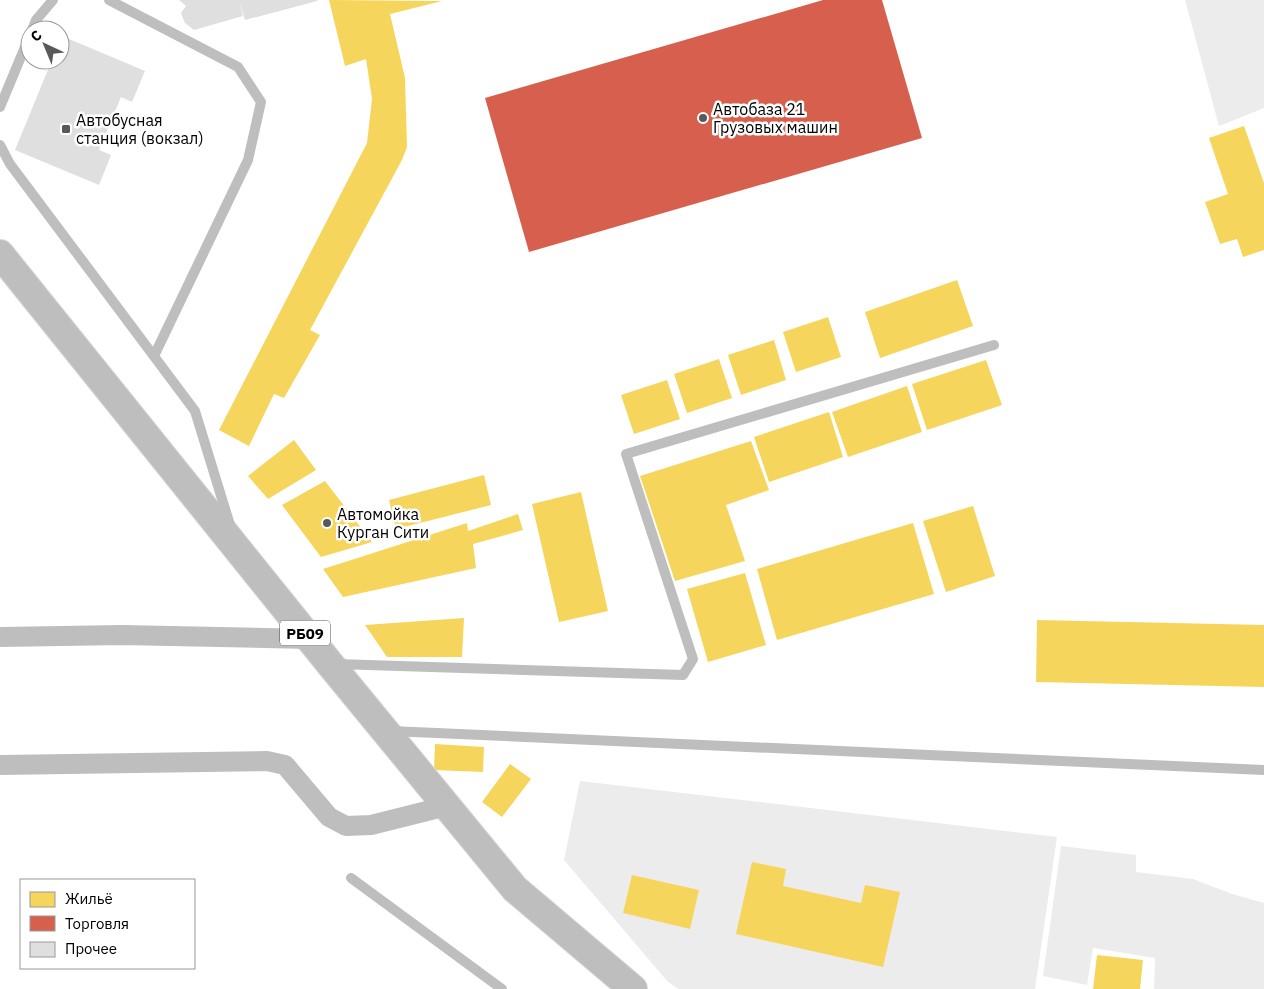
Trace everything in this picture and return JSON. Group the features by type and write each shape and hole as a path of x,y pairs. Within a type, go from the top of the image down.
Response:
{"highway":[{"name":"РБ09","path":"0,254 384,731 515,889 633,989"}],"street":[{"path":"0,637 122,635 310,639"},
{"path":"0,765 267,761 285,766 329,817 346,826 371,825 447,806"}],"lane":[{"path":"36,20 53,0"},
{"path":"109,0 238,66 261,102 248,160 154,356"},
{"path":"0,107 20,59"},
{"path":"0,145 10,164 195,411 238,550"},
{"path":"330,664 683,675 694,659 626,454 994,345"},
{"path":"384,731 1264,770"},
{"path":"351,878 502,989"}],"shaded area":[{"path":"1185,0 1264,0 1264,108 1219,126"},
{"path":"580,781 1057,837 1035,989 679,989 668,982 564,860"},
{"path":"1061,846 1136,855 1136,872 1193,879 1232,894 1264,903 1264,989 1154,989 1155,958 1093,948 1087,985 1043,976"}],"building: Жильё":[{"path":"329,0 442,1 390,14 405,78 407,147 402,160 310,330 320,335 284,398 274,394 249,446 219,430 367,143 372,99 366,59 345,66"},
{"path":"1244,126 1264,183 1264,250 1243,257 1237,239 1220,244 1205,202 1228,194 1209,138"},
{"path":"957,280 973,326 880,358 865,312"},
{"path":"828,317 841,357 796,372 783,332"},
{"path":"774,340 786,380 741,395 728,355"},
{"path":"719,359 732,398 687,413 674,374"},
{"path":"986,360 1002,405 927,430 912,384"},
{"path":"667,380 680,419 634,434 621,395"},
{"path":"907,386 922,432 848,457 832,412"},
{"path":"829,412 843,457 769,482 754,437"},
{"path":"294,440 316,470 268,499 248,476"},
{"path":"751,441 769,490 726,505 745,561 675,581 640,476"},
{"path":"484,475 491,505 396,529 389,500"},
{"name":"Автомойка Курган Сити","path":"325,481 372,542 321,557 282,505"},
{"path":"581,492 608,611 559,622 532,504"},
{"path":"973,506 995,576 946,592 923,521"},
{"path":"518,514 523,530 473,544 476,568 343,597 323,569 467,523 468,531"},
{"path":"913,523 934,594 777,640 757,569"},
{"path":"745,573 766,645 708,662 687,589"},
{"path":"464,618 462,657 387,657 365,625"},
{"path":"1037,620 1264,625 1264,687 1036,682"},
{"path":"435,744 484,747 483,772 434,770"},
{"path":"510,764 531,779 502,817 482,802"},
{"path":"752,862 786,869 783,886 861,903 865,885 900,892 883,967 736,934"},
{"path":"632,875 699,890 690,929 623,913"},
{"path":"1097,955 1143,960 1140,989 1093,989"}],"building: Торговля":[{"name":"Автобаза 21 Грузовых машин","path":"823,0 882,0 922,138 529,252 485,98"}],"building: Прочее":[{"path":"179,0 239,0 243,16 194,30 185,23 181,13 186,6"},
{"path":"239,0 317,0 317,1 245,20"},
{"name":"Автобусная станция (вокзал)","path":"70,39 145,71 132,102 121,97 99,150 111,155 99,185 15,150 48,70 70,70"}],"place":[{"name":"Автобаза 21 Грузовых машин","path":"703,118"},
{"name":"Автобусная станция (вокзал)","path":"66,129"},
{"name":"Автомойка Курган Сити","path":"327,523"}]}
